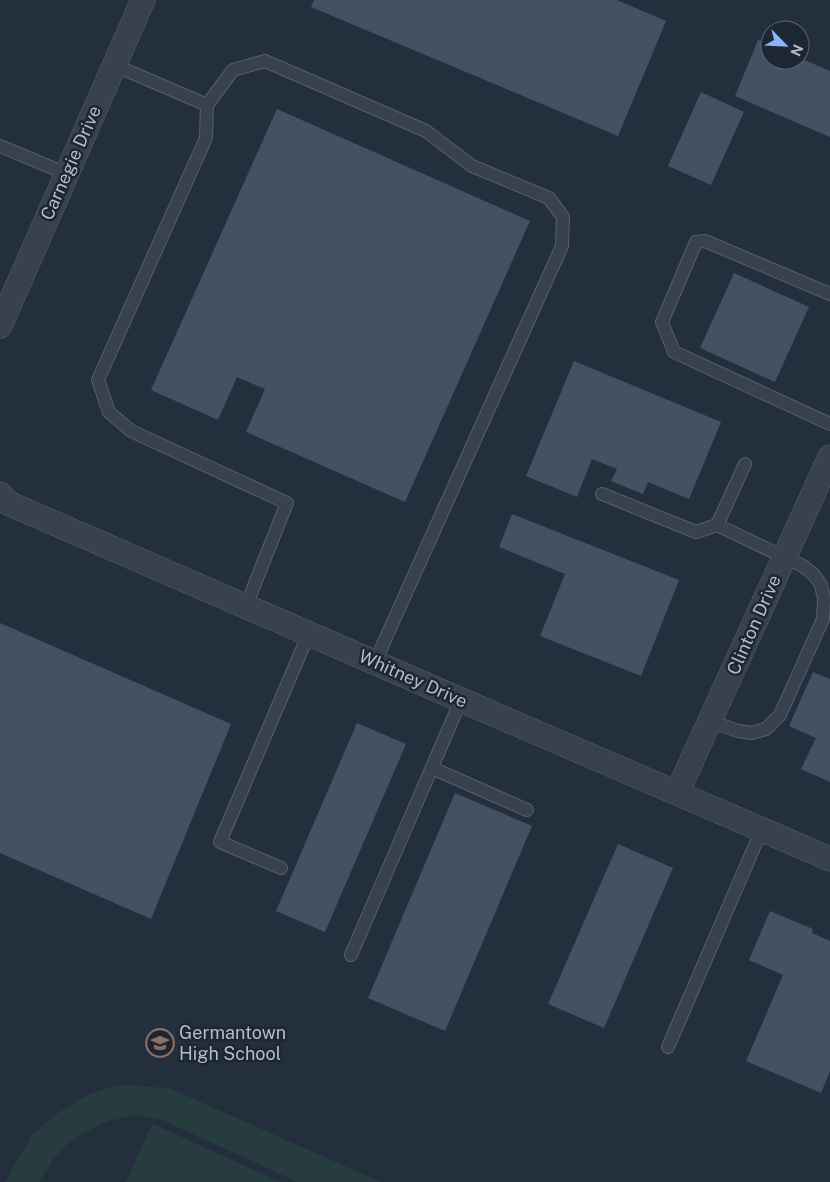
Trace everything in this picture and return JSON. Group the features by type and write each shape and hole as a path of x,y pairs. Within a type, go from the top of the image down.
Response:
{"street":[{"name":"Carnegie Drive","path":"0,326 142,0"},
{"name":"Clinton Drive","path":"677,793 830,456"},
{"name":"Whitney Drive","path":"0,494 8,503 830,859"}],"lane":[{"path":"246,606 287,503 132,431 109,412 98,380 206,138 207,106 233,70 265,61 426,131 472,166 549,198 563,217 562,246 375,662"},
{"path":"114,65 207,106"},
{"path":"0,146 67,174"},
{"path":"830,294 705,241 696,242 662,322 674,352 830,424"},
{"path":"717,525 745,464"},
{"path":"602,494 696,532 717,525 803,566 814,575 821,585 824,599 823,618 780,715 766,729 752,733 738,731 710,721"},
{"path":"281,868 220,842 308,633"},
{"path":"350,955 461,700"},
{"path":"432,768 527,810"},
{"path":"668,1047 762,829"}],"green space":[{"path":"121,1085 169,1088 381,1182 298,1182 160,1119 136,1115 108,1121 70,1141 55,1157 39,1182 5,1182 32,1135 55,1115 80,1099 100,1090"},
{"path":"153,1124 280,1182 126,1182"}],"building":[{"path":"314,0 617,0 666,21 618,136 311,7"},
{"path":"758,40 760,41 760,70 810,70 810,62 830,71 830,137 735,96"},
{"path":"701,92 744,112 711,185 668,166"},
{"path":"277,109 530,221 405,502 246,432 265,389 237,377 218,420 151,390"},
{"path":"734,273 809,307 775,382 700,348"},
{"path":"574,361 721,422 689,499 648,482 643,494 611,481 617,469 592,459 577,497 526,476"},
{"path":"512,514 679,580 641,676 540,636 565,574 499,547"},
{"path":"0,623 231,724 151,919 0,853"},
{"path":"813,672 830,679 830,782 801,769 816,738 789,726"},
{"path":"357,723 406,744 325,932 276,911"},
{"path":"455,793 532,826 445,1031 368,998"},
{"path":"618,844 673,868 604,1028 548,1004"},
{"path":"770,911 813,929 812,933 830,941 830,1071 821,1093 746,1061 783,975 749,960"}],"place":[{"name":"Germantown High School","path":"160,1043"}]}
